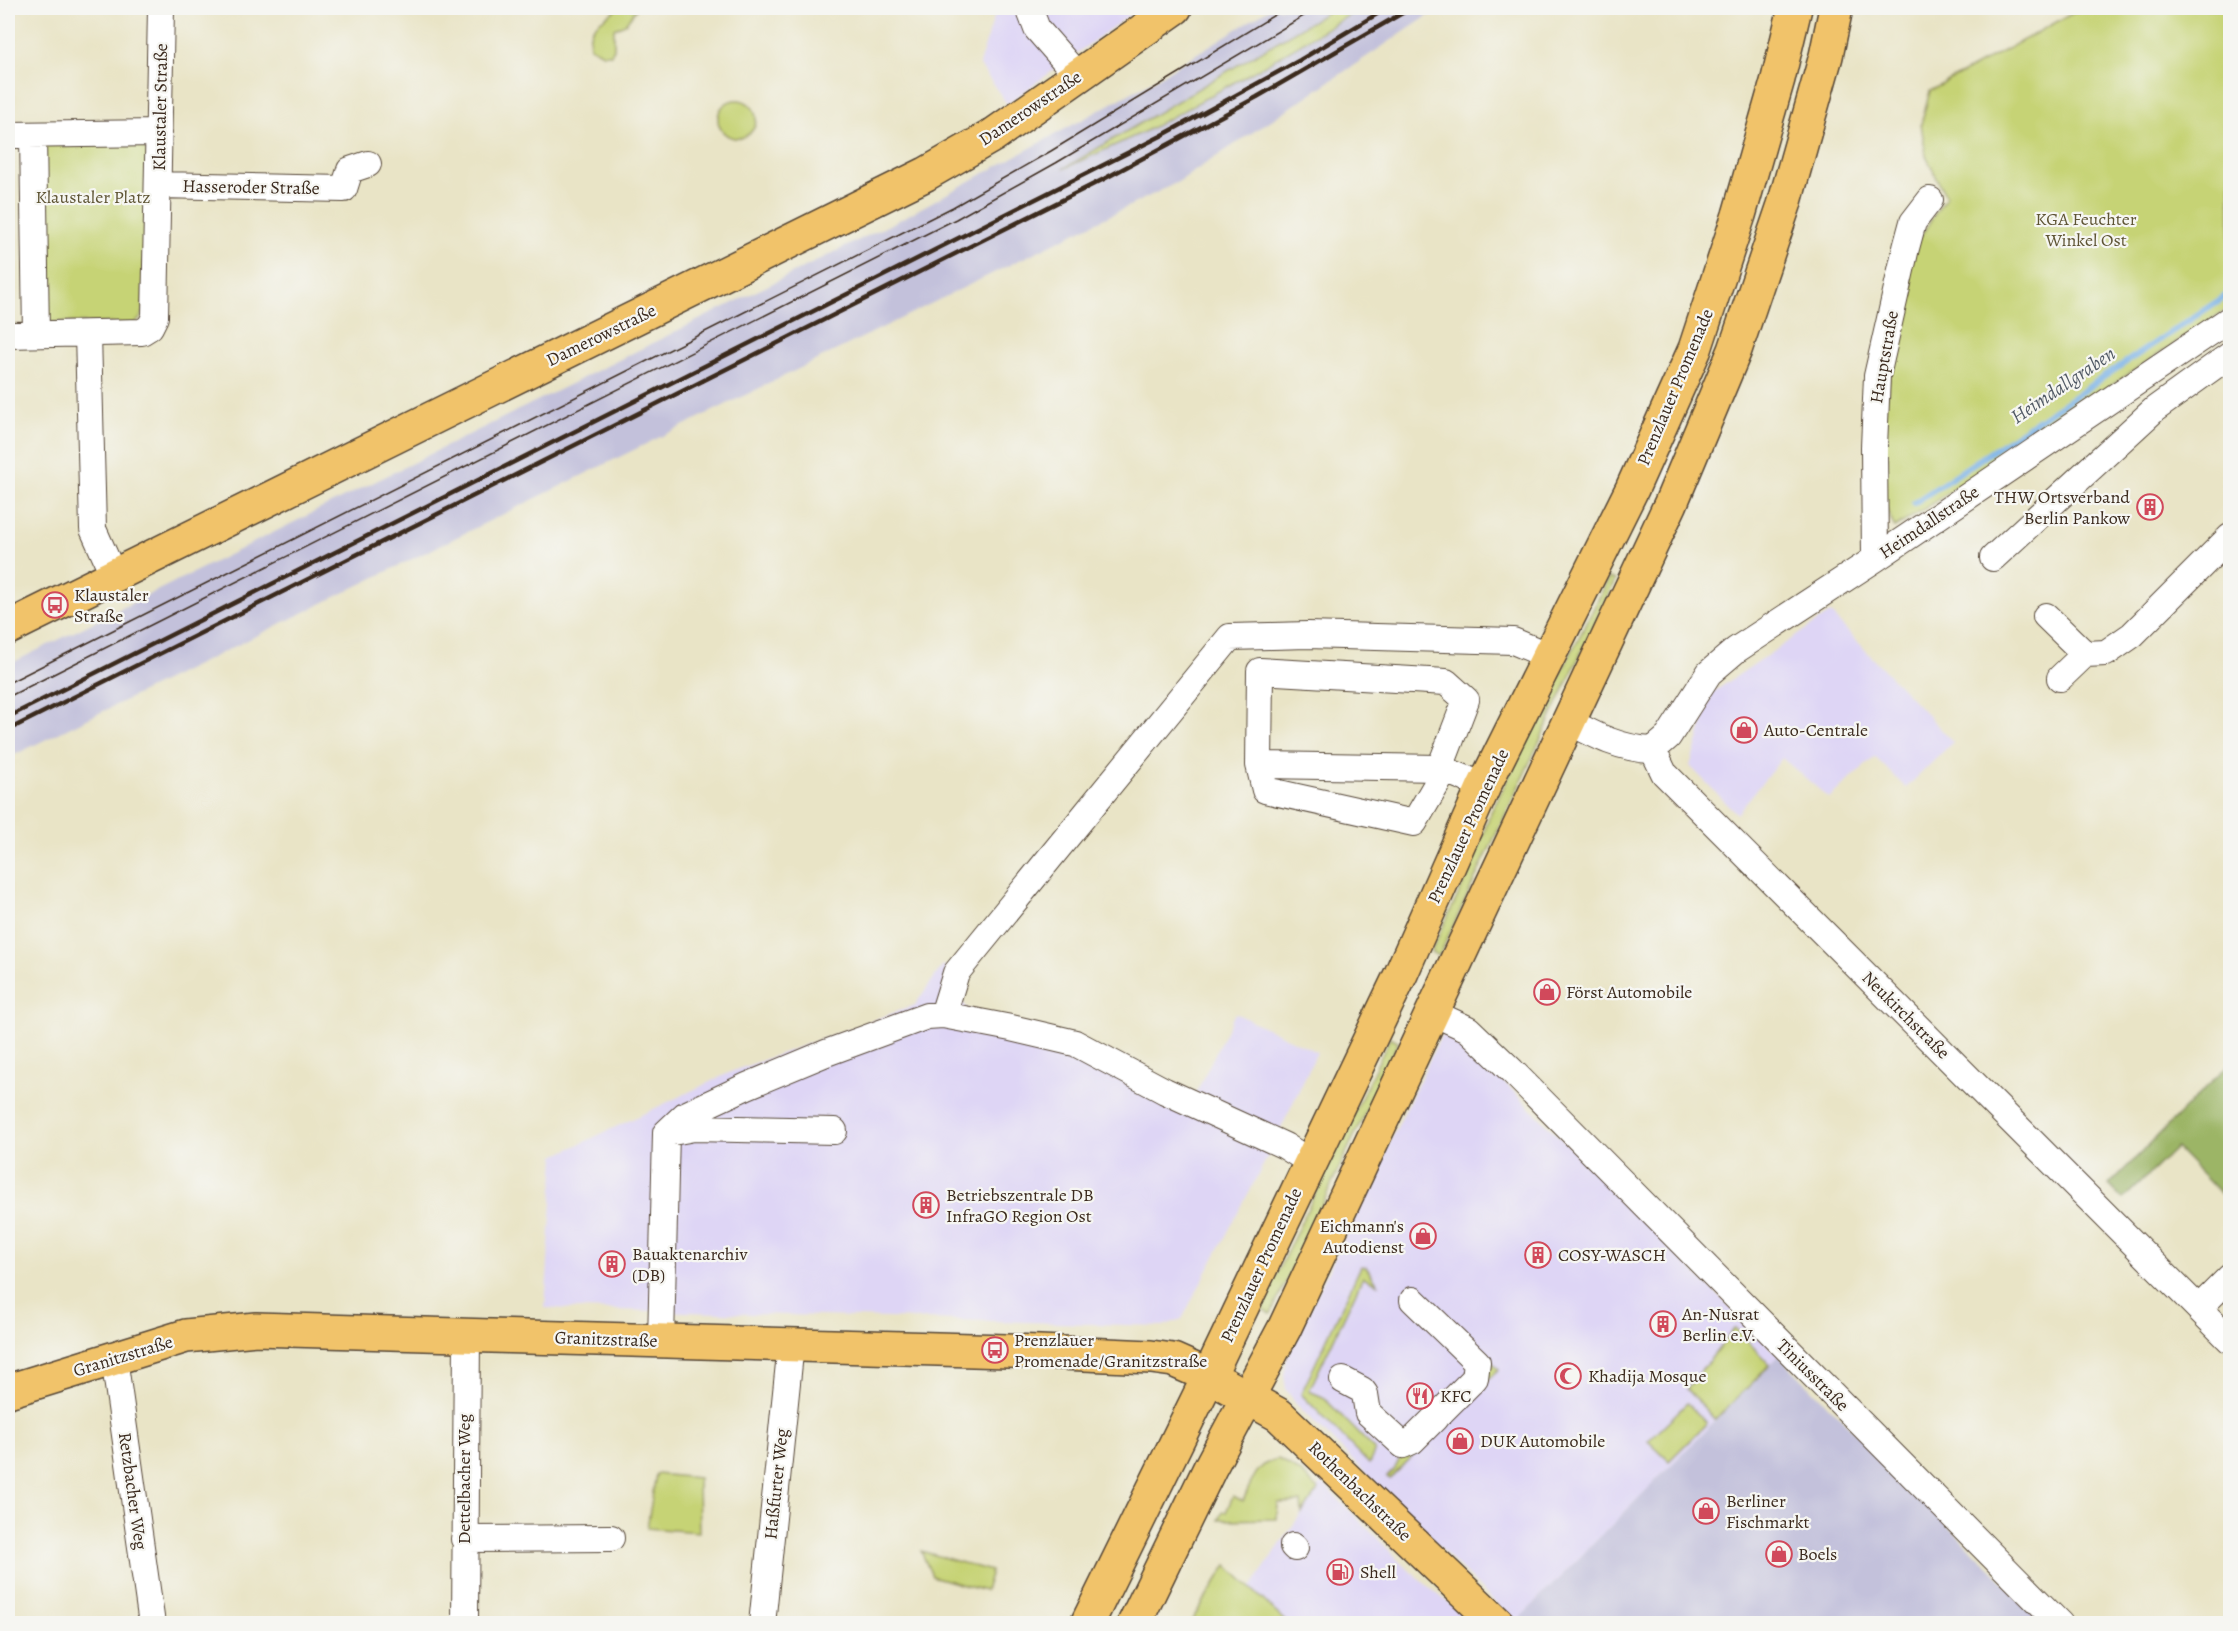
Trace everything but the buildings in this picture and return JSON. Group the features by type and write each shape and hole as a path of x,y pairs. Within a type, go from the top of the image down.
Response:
{"main road":[{"name":"Damerowstraße","path":"8,628 926,174 992,136 1175,8"},
{"name":"Prenzlauer Promenade","path":"1087,1623 1209,1376 1401,974 1484,786 1632,489 1695,349 1739,215 1778,79 1795,8"},
{"path":"1134,1623 1247,1396 1284,1329 1671,503 1735,350 1784,204 1826,56 1836,8"},
{"name":"Granitzstraße","path":"8,1391 186,1336 256,1329 1151,1357 1173,1360 1209,1376"},
{"name":"Rothenbachstraße","path":"1209,1376 1279,1414 1498,1623"},
{"path":"1110,1575 1149,1593"}],"street":[{"name":"Klaustaler Straße","path":"88,334 142,332 150,327 154,317 159,185 161,8"},
{"path":"1029,8 1037,29 1078,76"},
{"path":"36,334 20,135 159,133"},
{"name":"Hasseroder Straße","path":"159,185 344,189 350,170 368,165"},
{"name":"Hauptstraße","path":"1875,559 1874,447 1877,376 1913,222 1930,200"},
{"name":"Heimdallstraße","path":"1653,750 1668,737 1709,673 1736,650 2230,319"},
{"path":"8,335 88,334 93,529 114,576"},
{"path":"1993,558 2156,410 2230,355"},
{"path":"2060,678 2085,654 2106,653 2132,635 2230,537"},
{"path":"2046,616 2085,654"},
{"path":"944,1015 956,974 1230,637 1308,635 1513,641 1549,656"},
{"path":"1260,671 1446,682 1466,700 1442,769 1414,823 1265,790 1259,765 1260,671"},
{"path":"1568,722 1606,741 1638,749 1653,750"},
{"name":"Neukirchstraße","path":"1653,750 1664,773 2230,1340"},
{"path":"1259,765 1442,769 1484,786"},
{"name":"Tiniusstraße","path":"1431,1012 1468,1029 1512,1071 2060,1623"},
{"path":"661,1341 666,1133 685,1115 747,1086 826,1053 927,1016 944,1015 1075,1043 1165,1091 1285,1146 1310,1162"},
{"path":"666,1133 694,1128 834,1131"},
{"path":"2199,1308 2230,1277"},
{"path":"1343,1380 1362,1390 1365,1394 1368,1413 1403,1445 1412,1441 1475,1378 1477,1362 1413,1300"},
{"name":"Dettelbacher Weg","path":"465,1623 467,1334"},
{"name":"Haßfurter Weg","path":"762,1623 791,1344"},
{"name":"Retzbacher Weg","path":"114,1358 152,1623"},
{"path":"464,1539 611,1538"}],"shaded area":[{"path":"997,8 1139,8 1007,104 979,64"},
{"path":"1271,8 1440,8 1178,182 8,758 8,665 901,219 1149,83"},
{"path":"1830,613 1953,742 1906,788 1875,757 1829,798 1782,758 1737,814 1690,766 1712,693"},
{"path":"943,965 965,979 958,992 966,1008 1195,1095 1235,1013 1317,1052 1269,1154 1182,1319 1163,1326 545,1308 555,1156 733,1071 915,1005"},
{"path":"1445,1032 1459,1037 1779,1356 1515,1623 1296,1404 1286,1389 1284,1375 1287,1357 1440,1038"},
{"path":"1779,1356 2045,1623 1515,1623"},
{"path":"1322,1483 1412,1573 1473,1623 1287,1623 1250,1589"}],"green space":[{"path":"618,8 637,8 625,24 614,29 614,49 611,54 603,54 590,47 589,39 593,28"},
{"path":"1334,8 1361,8 1248,75 1146,131 1063,169"},
{"name":"KGA Feuchter Winkel Ost","path":"2082,8 2230,8 2230,307 1895,528 1881,498 1882,428 1898,316 1915,245 1946,197 1926,156 1921,124 1930,91"},
{"path":"737,100 744,101 750,106 755,112 755,126 750,132 744,137 737,138 730,137 724,132 719,126 718,119 719,112 724,106 730,101"},
{"name":"Klaustaler Platz","path":"44,144 143,145 147,152 143,312 140,319 133,324 45,322"},
{"path":"1609,578 1615,580 1439,956 1431,952 1472,866 1491,812"},
{"path":"1390,1038 1398,1042 1271,1314 1260,1308"},
{"path":"2230,1063 2230,1203 2176,1148 2123,1199 2109,1185"},
{"path":"1361,1266 1366,1267 1378,1284 1363,1277 1309,1391 1323,1397 1375,1450 1369,1464 1301,1394"},
{"path":"1413,1283 1499,1369 1390,1479 1387,1477 1394,1470 1401,1456 1483,1377 1409,1287"},
{"path":"1735,1328 1770,1365 1715,1420 1687,1389"},
{"path":"1687,1403 1707,1423 1669,1461 1648,1441"},
{"path":"1278,1459 1299,1471 1319,1489 1302,1513 1301,1502 1278,1503 1277,1519 1219,1520 1223,1512 1226,1512 1233,1496 1243,1501 1259,1469"},
{"path":"656,1474 698,1478 699,1532 647,1528"},
{"path":"921,1551 991,1571 985,1591 932,1576"},
{"path":"1227,1565 1287,1623 1190,1623"}],"waterway":[{"name":"Heimdallgraben","path":"1914,503 2230,293"}],"tram line":[{"path":"8,683 953,207 1051,151 1286,8"},
{"path":"8,697 956,219 1056,163 1317,8"}],"railway":[{"path":"8,717 1161,136 1300,60 1387,8"},
{"path":"8,730 1102,180 1257,97 1411,8"}],"place":[{"name":"THW Ortsverband Berlin Pankow","path":"2150,507"},
{"name":"Klaustaler Straße","path":"55,605"},
{"name":"Auto-Centrale","path":"1744,730"},
{"name":"Först Automobile","path":"1547,992"},
{"name":"Betriebszentrale DB InfraGO Region Ost","path":"926,1205"},
{"name":"Eichmann's Autodienst","path":"1423,1236"},
{"name":"COSY-WASCH","path":"1538,1255"},
{"name":"Bauaktenarchiv (DB)","path":"612,1264"},
{"name":"An-Nusrat Berlin e.V.","path":"1663,1324"},
{"name":"Prenzlauer Promenade/Granitzstraße","path":"995,1350"},
{"name":"Khadija Mosque","path":"1568,1376"},
{"name":"KFC","path":"1420,1396"},
{"name":"DUK Automobile","path":"1460,1441"},
{"name":"Berliner Fischmarkt","path":"1706,1511"},
{"name":"Boels","path":"1779,1554"},
{"name":"Shell","path":"1340,1572"}]}
